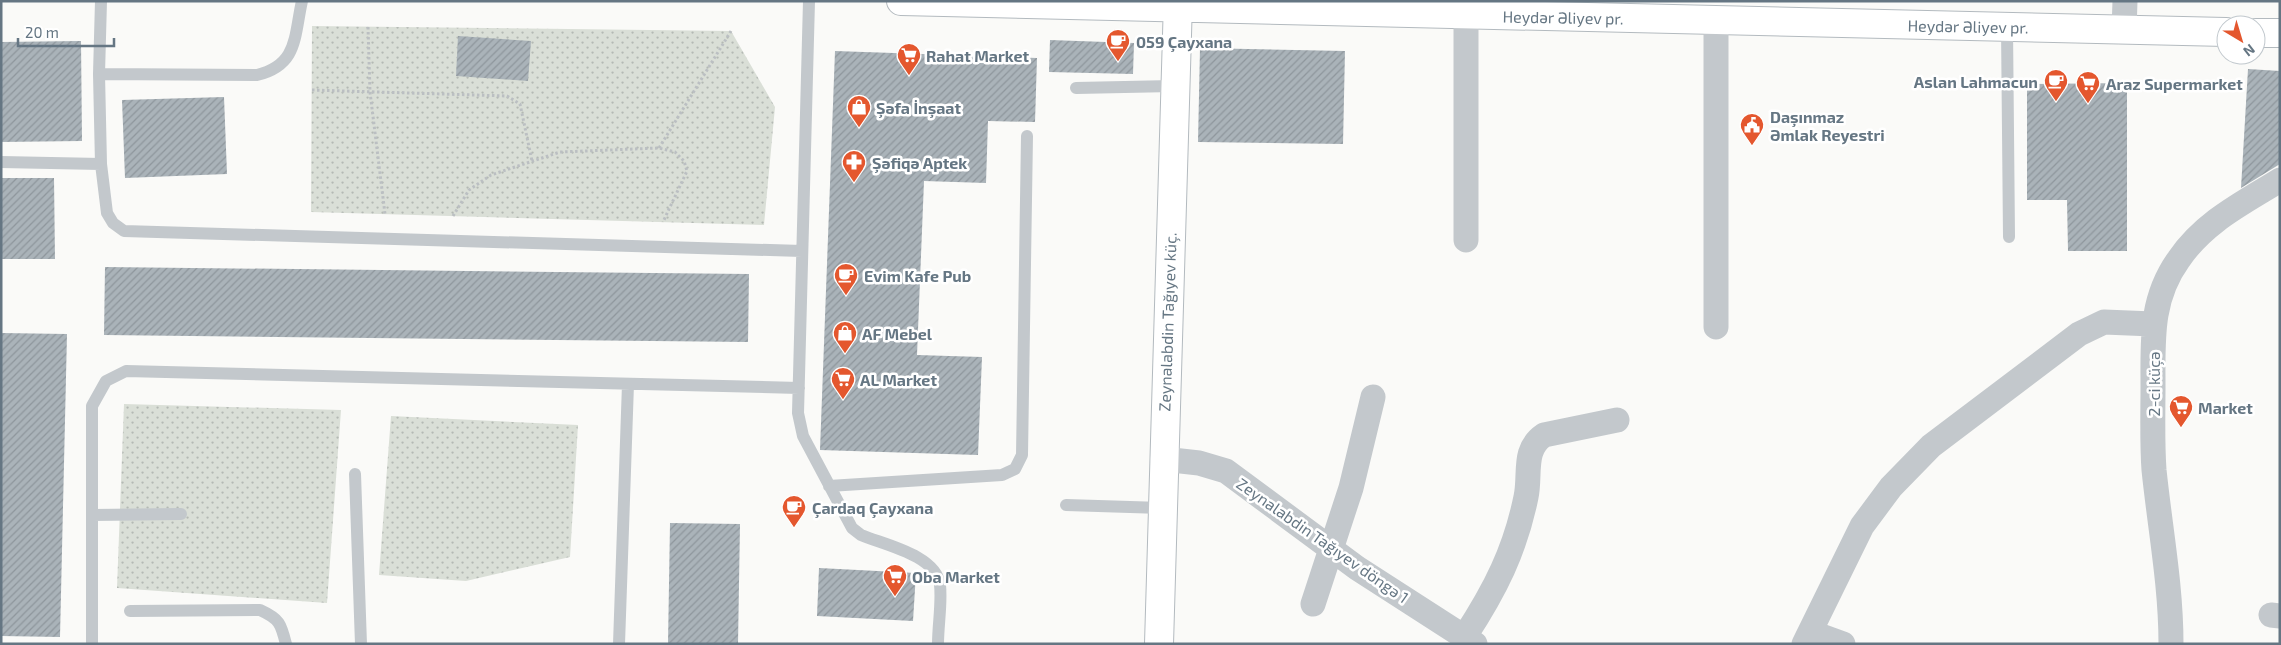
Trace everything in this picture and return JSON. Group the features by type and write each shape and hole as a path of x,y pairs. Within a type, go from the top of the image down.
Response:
{"main road":[{"name":"Heydər Əliyev pr.","path":"901,1 1177,4 1716,21 2216,32"},
{"name":"Zeynalabdin Tağıyev küç.","path":"1159,644 1173,86 1177,4"},
{"path":"2266,33 2280,33"}],"street":[{"path":"2124,30 2125,1"},
{"path":"1466,14 1466,240"},
{"path":"1716,21 1716,327"},
{"name":"2-ci küçə","path":"2171,644 2170,589 2154,468 2153,324 2160,298 2178,260 2198,235 2222,216 2280,180"},
{"path":"1843,644 1807,638 1862,526 1891,487 1931,446 2079,334 2104,322 2153,324"},
{"path":"1313,604 1351,488 1373,397"},
{"path":"1470,640 1516,539 1526,494 1529,456 1534,441 1544,434 1617,420"},
{"name":"Zeynalabdin Tağıyev döngə 1","path":"1163,459 1199,463 1226,471 1395,594 1470,640"}],"lane":[{"path":"101,1 99,74 101,164 107,213 113,223 124,231 802,251"},
{"path":"99,74 257,75 274,71 292,51 302,1"},
{"path":"809,1 798,413 804,436 844,517 852,528 861,535 922,559 934,570 940,585 938,644"},
{"path":"2006,27 2009,236"},
{"path":"1076,88 1173,86"},
{"path":"829,486 1002,475 1015,469 1022,454 1028,136"},
{"path":"1,162 101,164"},
{"path":"92,644 92,406 106,380 126,371 799,388"},
{"path":"619,644 628,384"},
{"path":"355,474 361,644"},
{"path":"1066,505 1162,508"},
{"path":"92,515 181,514"},
{"path":"130,611 260,610 272,616 280,624 286,644"}],"path":[{"path":"368,27 370,92 385,214"},
{"path":"660,148 730,31"},
{"path":"312,90 507,96 520,104 532,162"},
{"path":"453,216 469,190 491,175 560,152 660,148 676,152 684,161 687,172 663,222"}],"shaded area":[{"path":"312,26 731,31 775,107 764,225 311,212"},
{"path":"124,404 341,410 327,603 117,588"},
{"path":"391,416 578,425 570,557 466,581 379,575"}],"building":[{"path":"458,36 531,41 528,81 456,76"},
{"path":"1050,40 1134,43 1133,74 1049,72"},
{"path":"81,41 82,141 1,142 1,42"},
{"path":"1200,48 1345,51 1343,144 1198,142"},
{"path":"835,51 1037,58 1035,122 988,121 986,183 924,181 917,355 982,357 978,455 820,450"},
{"path":"2248,69 2280,71 2280,164 2241,188"},
{"path":"2127,83 2127,251 2068,251 2067,200 2027,200 2027,84"},
{"path":"224,97 227,174 125,178 122,100"},
{"path":"1,178 54,178 55,259 1,259"},
{"path":"105,267 749,274 748,342 104,335"},
{"path":"1,333 67,334 60,637 1,636"},
{"path":"670,523 740,524 738,644 668,644"},
{"path":"819,568 916,573 913,621 817,616"}],"place":[{"name":"059 Çayxana","path":"1118,62"},
{"name":"Rahat Market","path":"909,76"},
{"name":"Aslan Lahmacun","path":"2056,102"},
{"name":"Araz Supermarket","path":"2088,104"},
{"name":"Şəfa İnşaat","path":"859,128"},
{"name":"Daşınmaz Əmlak Reyestri","path":"1752,146"},
{"name":"Şəfiqə Aptek","path":"854,183"},
{"name":"Evim Kafe Pub","path":"846,296"},
{"name":"AF Mebel","path":"845,354"},
{"name":"AL Market","path":"843,400"},
{"name":"Market","path":"2181,428"},
{"name":"Çardaq Çayxana","path":"794,528"},
{"name":"Oba Market","path":"895,597"}]}
